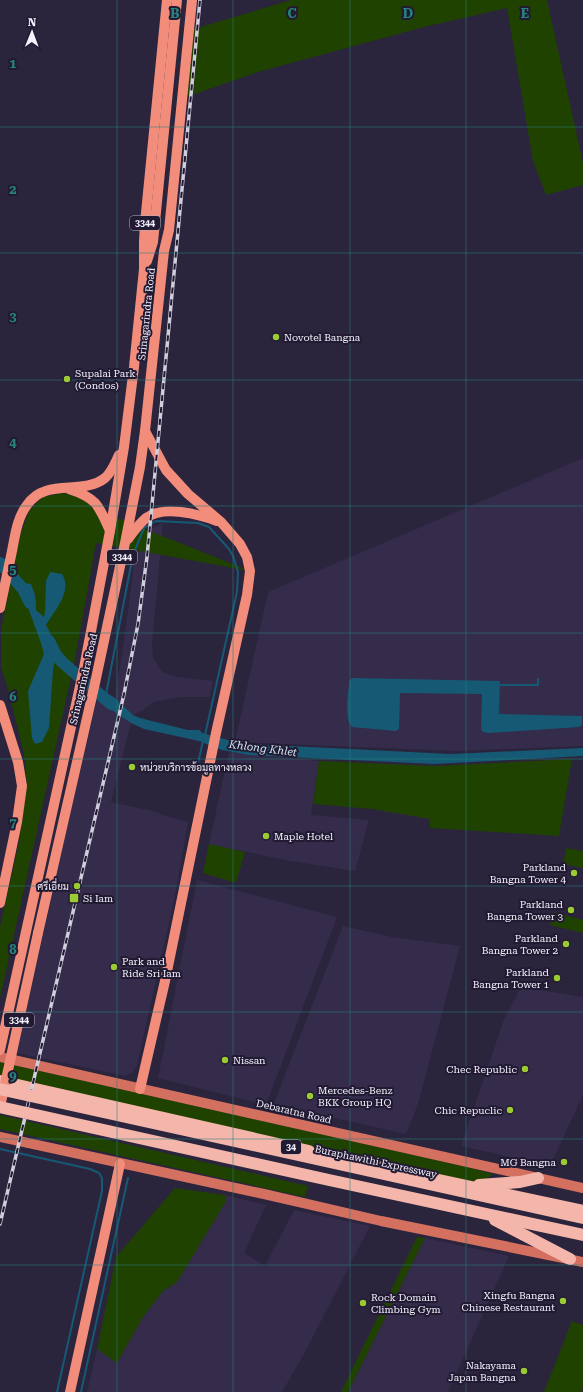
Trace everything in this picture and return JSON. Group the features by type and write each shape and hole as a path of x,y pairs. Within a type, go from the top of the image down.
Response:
{"highway":[{"name":"34","path":"0,1081 583,1211"},
{"name":"Buraphawithi Expressway","path":"0,1089 583,1218"},
{"path":"0,1100 583,1228"},
{"path":"0,1107 583,1235"},
{"path":"0,1112 583,1239"},
{"path":"468,1186 516,1182 538,1178"},
{"path":"495,1220 570,1259"}],"main road":[{"name":"Srinagarindra Road","path":"0,1050 84,668 110,532 124,447 135,360 144,269 145,223 167,0"},
{"name":"Srinagarindra Road","path":"144,269 153,242 177,0"},
{"name":"Srinagarindra Road","path":"164,251 161,230 184,0"},
{"name":"Srinagarindra Road","path":"0,1107 95,683 139,473 145,431 164,251 169,230 192,0"},
{"path":"140,1089 165,981 216,733 247,595 250,571 247,557 240,544 221,522 188,494 166,470 145,431"},
{"path":"0,608 17,527 26,505 40,493 49,489 86,485 105,478 124,447"},
{"path":"65,488 84,493 94,501 100,510 110,532"},
{"path":"125,543 147,516 160,511 201,516 221,522"},
{"path":"0,705 18,762 22,786 18,822 0,903"},
{"name":"Debaratna Road","path":"0,1057 583,1188"},
{"path":"0,1137 264,1194 374,1220 583,1262"},
{"path":"70,1392 120,1164"}],"shaded area":[{"path":"583,458 583,746 456,751 235,742 268,592"},
{"path":"163,523 152,644 153,658 162,672 177,677 213,681 210,697 180,697 153,702 143,710 133,715 115,698 135,555 142,538 153,528"},
{"path":"97,700 131,723 111,802 157,812 188,822 174,901 137,1065 132,1073 125,1076 17,1053"},
{"path":"229,752 319,761 311,815 369,820 355,871 290,861 209,844"},
{"path":"197,880 337,917 266,1105 158,1078"},
{"path":"343,926 392,937 460,946 418,1104 406,1134 276,1105 274,1103"},
{"path":"521,987 583,997 583,1095 550,1166 461,1146 503,1022"},
{"path":"225,1195 266,1205 244,1253 265,1266 294,1210 370,1226 304,1354 282,1392 87,1392 97,1349 117,1362 143,1317 163,1291 177,1282 225,1203"},
{"path":"425,1238 509,1256 448,1392 348,1392"}],"green space":[{"path":"291,0 547,0 583,163 583,185 546,195 533,161 507,8 424,27 258,72 186,97 194,29"},
{"path":"63,493 79,498 92,508 250,571 96,543 75,659 0,998 0,927 19,842 27,784 24,754 7,685 1,667 1,630 20,536 29,511 43,497"},
{"path":"572,759 559,836 430,828 430,819 372,809 313,804 319,761 435,766"},
{"path":"209,844 245,852 236,883 203,873"},
{"path":"566,848 583,851 583,868 563,864"},
{"path":"554,912 583,920 583,933 550,925"},
{"path":"0,1062 493,1174 482,1182 471,1182 116,1106 0,1079"},
{"path":"0,1115 308,1186 305,1197 0,1129"},
{"path":"175,1188 225,1195 225,1203 177,1282 163,1291 143,1317 117,1363 97,1349 116,1257"},
{"path":"417,1237 425,1238 348,1392 341,1392"},
{"path":"572,1321 582,1325 583,1324 583,1387 581,1392 544,1392"}],"water":[{"path":"50,572 62,574 65,580 65,587 62,600 46,625 57,646 53,671 49,728 42,742 35,744 32,738 28,691 44,654 23,594 23,583 31,584 35,595 36,610 44,617 46,581"},
{"path":"352,678 500,681 499,714 582,716 582,725 579,727 489,733 483,732 481,729 482,694 400,693 399,729 396,731 352,727 348,718 347,707 349,681"},
{"path":"100,689 115,698 133,715 140,718 188,730 200,730 202,733 235,742 249,744 450,754 583,748 583,756 434,764 249,755 222,750 199,741 144,729 131,723 97,700"}],"waterway":[{"path":"106,694 133,555 144,528 156,521 198,523 209,527 229,549 238,572 237,592 205,735"},
{"name":"Khlong Khlet","path":"0,563 23,589 30,603"},
{"name":"Khlong Khlet","path":"49,641 56,655 62,662 111,704"},
{"path":"500,685 538,685 538,679"},
{"path":"198,763 203,741"},
{"path":"0,1149 90,1169 99,1173 102,1178 102,1191 57,1392"},
{"path":"81,1392 128,1178"}],"railway":[{"path":"0,1224 124,694 138,624 147,557 200,0"}],"place":[{"name":"Novotel Bangna","path":"276,337"},
{"name":"Supalai Park (Condos)","path":"67,379"},
{"name":"หน่วยบริการข้อมูลทางหลวง","path":"132,767"},
{"name":"Maple Hotel","path":"266,836"},
{"name":"Parkland Bangna Tower 4","path":"574,873"},
{"name":"ศรีเอี่ยม","path":"77,886"},
{"name":"Si Iam","path":"74,898"},
{"name":"Parkland Bangna Tower 3","path":"571,910"},
{"name":"Parkland Bangna Tower 2","path":"566,944"},
{"name":"Park and Ride Sri Iam","path":"114,967"},
{"name":"Parkland Bangna Tower 1","path":"557,978"},
{"name":"Nissan","path":"225,1060"},
{"name":"Chec Republic","path":"525,1069"},
{"name":"Mercedes-Benz BKK Group HQ","path":"310,1096"},
{"name":"Chic Repuclic","path":"510,1110"},
{"name":"MG Bangna","path":"564,1162"},
{"name":"Xingfu Bangna Chinese Restaurant","path":"563,1301"},
{"name":"Rock Domain Climbing Gym","path":"363,1303"},
{"name":"Nakayama Japan Bangna","path":"524,1371"}]}
